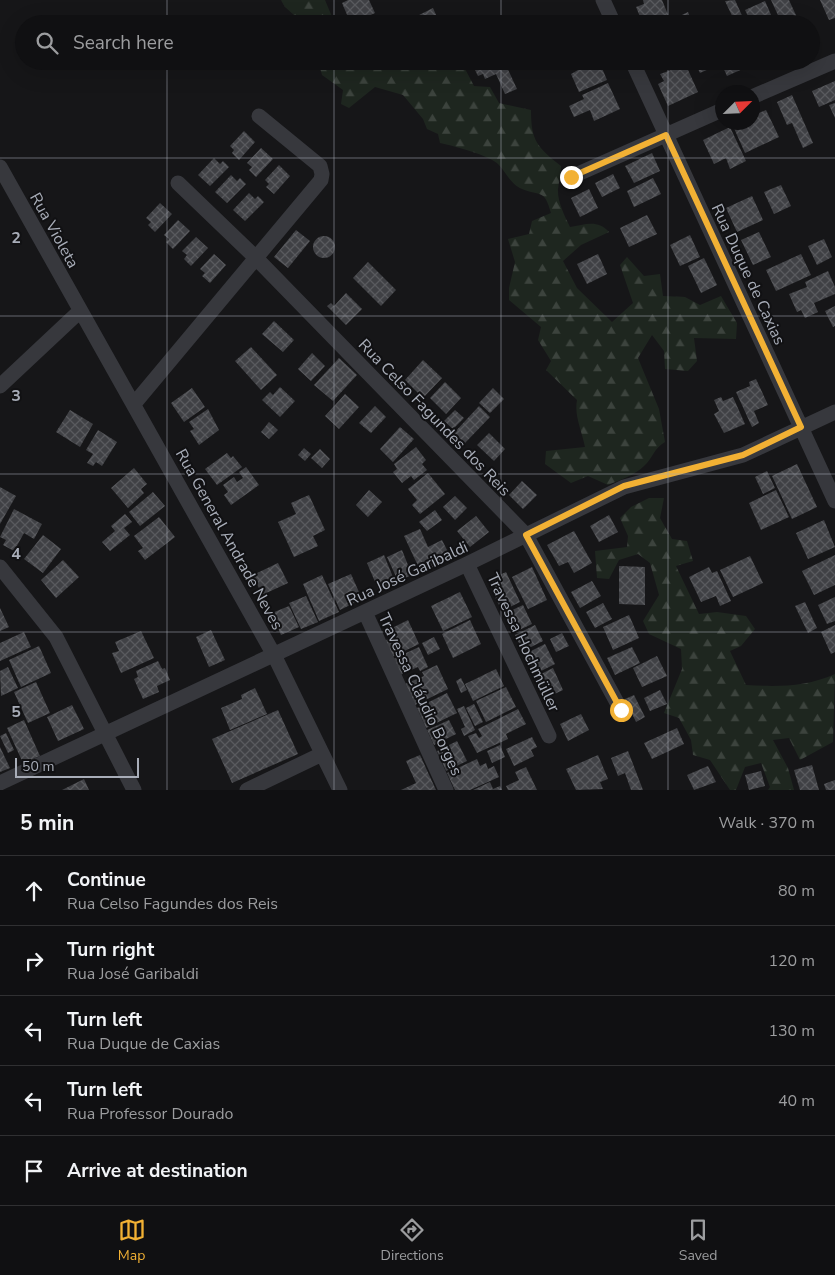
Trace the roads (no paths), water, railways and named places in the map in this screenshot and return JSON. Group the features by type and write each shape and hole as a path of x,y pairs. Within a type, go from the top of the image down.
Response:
{"street":[{"path":"603,0 610,15"},
{"path":"820,68 835,61"},
{"name":"Rua Duque de Caxias","path":"636,70 835,501"},
{"path":"760,94 814,70"},
{"path":"571,177 715,113"},
{"path":"134,404 321,180 320,166 259,116"},
{"name":"Rua Violeta","path":"0,167 80,310"},
{"name":"Rua Celso Fagundes dos Reis","path":"178,183 256,258 526,535 621,710"},
{"path":"0,386 80,310"},
{"name":"Rua General Andrade Neves","path":"80,310 274,654 340,790"},
{"name":"Rua José Garibaldi","path":"0,783 467,564 624,486 743,455 835,412"},
{"name":"Travessa Hochmüller","path":"467,564 548,736"},
{"path":"0,567 56,637 134,790"},
{"name":"Travessa Cláudio Borges","path":"365,612 446,790"},
{"path":"247,790 322,754"}]}
